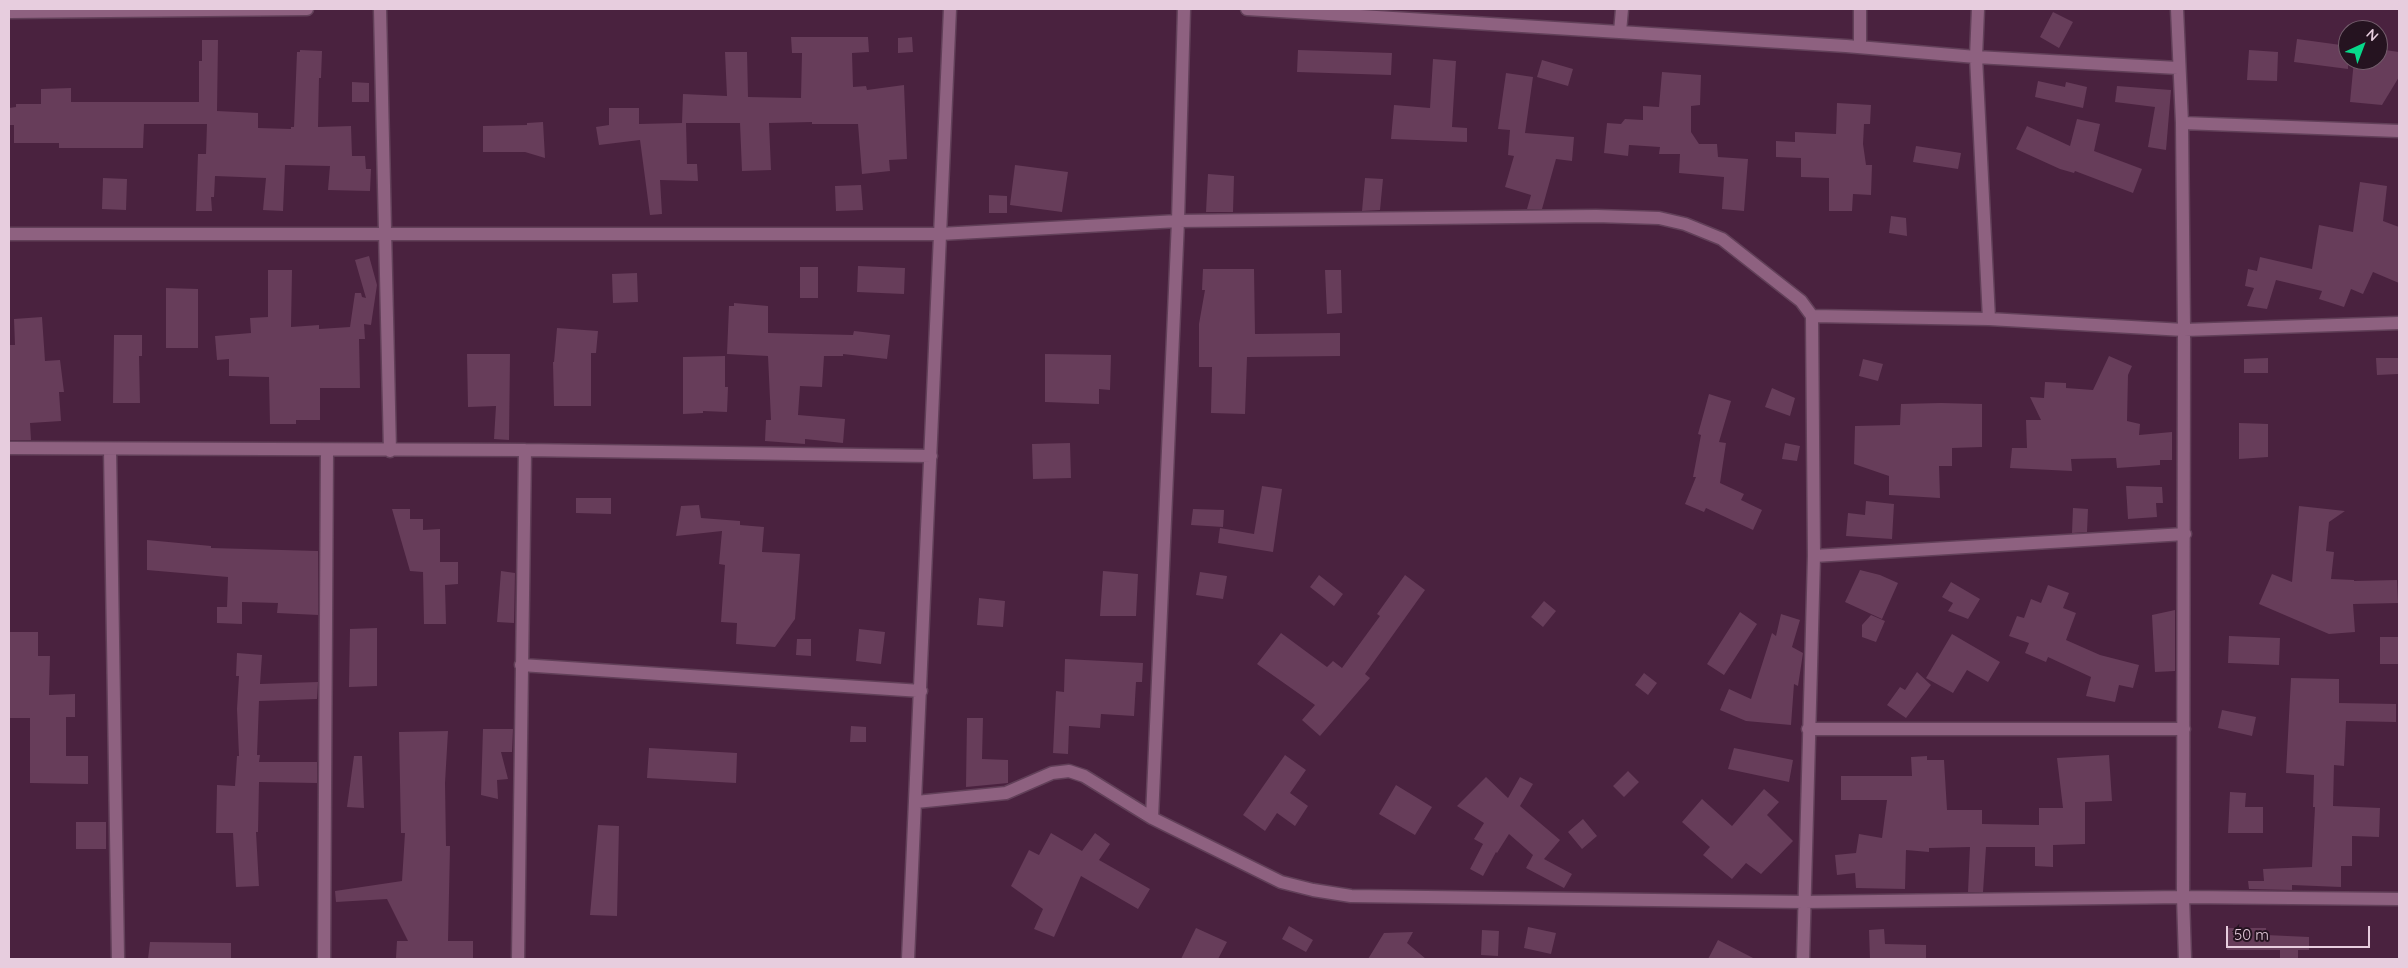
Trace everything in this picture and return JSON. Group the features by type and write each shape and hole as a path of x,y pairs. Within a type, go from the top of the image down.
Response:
{"street":[{"path":"9,12 307,9"},
{"path":"380,9 390,451"},
{"path":"908,959 950,9"},
{"path":"1152,818 1178,221 1184,9"},
{"path":"1247,9 1401,14 1620,32 1976,57 2178,68"},
{"path":"1620,32 1622,9"},
{"path":"1860,9 1860,48"},
{"path":"1978,9 1976,57 1989,319"},
{"path":"2178,9 2178,68 2182,123 2184,330 2183,897 2185,959"},
{"path":"2182,123 2399,131"},
{"path":"9,234 940,234 1178,221 1596,216 1659,218 1686,224 1722,238 1802,301 1812,316 1814,556 1803,959"},
{"path":"1812,316 1989,319 2184,330 2399,323"},
{"path":"9,448 390,451 525,450 931,456"},
{"path":"110,449 118,959"},
{"path":"324,959 327,450"},
{"path":"518,959 525,450"},
{"path":"1814,556 2185,534"},
{"path":"522,665 921,691"},
{"path":"1808,728 2184,729"},
{"path":"916,802 1006,793 1052,773 1069,771 1084,776 1152,818 1281,882 1313,890 1351,896 1804,902 2183,897 2399,899"}],"building":[{"path":"2053,12 2073,22 2059,48 2040,37"},
{"path":"791,37 868,37 869,52 852,53 853,87 866,86 867,90 904,85 907,159 889,160 890,171 862,174 858,124 769,123 771,170 742,171 740,123 686,123 687,164 697,164 698,181 660,180 662,214 650,215 640,140 599,145 596,127 609,125 609,108 639,108 639,124 682,123 683,94 727,96 725,52 747,52 748,97 801,98 802,53 792,53"},
{"path":"912,37 913,52 898,53 898,38"},
{"path":"2297,39 2338,45 2338,68 2294,62"},
{"path":"202,40 218,40 217,111 258,113 258,128 291,129 291,127 294,127 297,52 300,52 300,50 322,51 321,78 319,78 318,127 351,126 352,156 365,156 366,169 371,169 370,191 328,190 330,166 285,165 283,211 263,210 266,178 215,176 214,197 211,197 212,211 196,211 198,154 206,154 207,124 144,124 143,148 59,148 59,143 14,143 14,125 10,125 9,108 16,107 16,104 41,104 41,89 71,88 71,102 199,102 199,61 202,61"},
{"path":"1298,50 1392,53 1391,75 1297,72"},
{"path":"2249,50 2278,52 2277,81 2247,80"},
{"path":"2388,50 2399,52 2399,77 2382,105 2350,102 2353,70 2388,70"},
{"path":"1433,59 1456,61 1452,127 1467,128 1467,142 1391,139 1394,105 1430,108"},
{"path":"1542,60 1573,69 1568,86 1537,77"},
{"path":"1662,72 1701,75 1700,105 1691,106 1691,132 1699,144 1717,144 1718,157 1748,159 1744,211 1722,209 1724,177 1679,173 1680,154 1659,154 1660,147 1629,145 1628,156 1604,153 1607,123 1621,124 1625,119 1643,120 1643,106 1659,107"},
{"path":"1506,73 1533,77 1525,133 1574,137 1572,161 1556,159 1542,209 1527,209 1531,195 1505,187 1514,156 1508,155 1510,130 1498,129"},
{"path":"2038,81 2065,87 2066,82 2087,87 2083,108 2035,97"},
{"path":"352,82 369,83 369,102 352,102"},
{"path":"2117,86 2171,90 2166,150 2148,147 2155,107 2115,102"},
{"path":"1837,103 1871,105 1870,124 1864,124 1863,144 1866,165 1872,165 1871,195 1853,194 1852,211 1829,211 1829,178 1801,177 1801,158 1776,157 1776,141 1795,142 1795,132 1836,134"},
{"path":"2077,119 2100,124 2094,151 2142,169 2133,193 2075,171 2074,173 2060,169 2016,149 2027,126 2070,146"},
{"path":"543,122 545,158 525,152 483,152 483,126 527,125 527,123"},
{"path":"1916,146 1961,153 1958,169 1913,162"},
{"path":"1015,165 1068,172 1062,212 1010,205"},
{"path":"1208,174 1234,176 1233,212 1206,212"},
{"path":"103,178 127,179 126,210 102,209"},
{"path":"1365,178 1383,179 1380,210 1362,211"},
{"path":"2360,182 2387,186 2383,221 2399,227 2399,283 2373,272 2363,294 2351,289 2344,307 2319,299 2322,291 2276,280 2267,309 2247,306 2254,288 2245,286 2248,269 2257,271 2260,257 2312,269 2319,225 2353,232"},
{"path":"861,185 863,210 836,211 835,186"},
{"path":"989,195 1007,196 1007,213 989,213"},
{"path":"1891,216 1906,218 1907,236 1889,233"},
{"path":"369,256 377,285 371,325 364,324 365,339 359,339 360,388 320,388 320,420 296,420 296,424 270,424 269,377 229,376 229,359 217,360 215,336 251,333 250,318 268,317 268,270 292,270 291,327 319,325 319,329 350,327 355,293 361,293 362,297 366,298 355,260"},
{"path":"858,266 905,268 904,294 857,292"},
{"path":"800,267 818,267 818,298 800,298"},
{"path":"1203,269 1254,269 1255,334 1340,333 1340,356 1247,357 1245,414 1211,413 1212,367 1199,367 1199,324 1205,290 1202,290"},
{"path":"1325,270 1341,270 1342,313 1327,314"},
{"path":"637,273 638,302 613,303 612,274"},
{"path":"166,288 198,289 198,348 166,348"},
{"path":"734,303 768,306 768,333 853,335 854,331 890,335 887,359 843,354 843,356 824,356 822,387 800,386 798,415 845,419 843,443 805,439 805,444 765,441 766,420 771,420 768,356 727,354 729,306 734,306"},
{"path":"42,317 45,361 60,360 64,392 59,392 61,421 30,423 31,440 9,440 9,345 15,345 14,319"},
{"path":"557,328 598,331 596,353 591,353 591,406 554,406 553,362"},
{"path":"114,335 142,335 142,356 139,356 140,403 113,403"},
{"path":"467,354 510,354 509,440 494,439 496,406 468,407"},
{"path":"1045,354 1111,355 1110,390 1099,389 1099,404 1045,402"},
{"path":"725,356 725,387 728,387 727,412 703,411 703,413 683,414 683,357"},
{"path":"2109,356 2132,366 2128,375 2127,421 2140,424 2139,435 2172,432 2172,460 2160,460 2160,465 2117,468 2116,458 2071,459 2072,471 2010,468 2012,448 2027,448 2026,420 2041,420 2030,397 2044,398 2045,382 2066,383 2066,388 2093,390"},
{"path":"2268,358 2268,373 2244,373 2244,359"},
{"path":"2376,358 2398,358 2398,374 2377,375"},
{"path":"1863,359 1883,364 1878,381 1859,376"},
{"path":"1772,388 1795,398 1790,416 1765,407"},
{"path":"1709,394 1731,401 1719,442 1726,443 1720,483 1744,494 1741,500 1762,510 1753,530 1706,508 1704,512 1685,504 1696,477 1693,477 1701,435 1698,434"},
{"path":"1901,404 1982,404 1982,447 1952,448 1952,466 1939,466 1940,498 1889,495 1889,476 1854,464 1855,426 1900,425"},
{"path":"2239,423 2268,424 2268,457 2239,459"},
{"path":"1070,443 1071,478 1033,479 1032,444"},
{"path":"1785,443 1800,446 1797,461 1782,459"},
{"path":"1262,486 1282,489 1273,552 1218,543 1220,528 1254,534"},
{"path":"2126,486 2162,487 2163,503 2156,503 2157,517 2128,519"},
{"path":"576,498 611,498 611,514 576,513"},
{"path":"1866,501 1894,504 1892,539 1846,536 1848,513 1865,515"},
{"path":"699,505 701,518 740,521 740,525 764,527 762,552 800,554 795,619 775,647 736,644 737,623 721,622 725,565 719,564 722,531 676,536 681,506"},
{"path":"2299,506 2345,511 2329,522 2326,551 2334,552 2331,579 2354,581 2397,580 2398,603 2353,604 2355,632 2329,634 2259,604 2272,574 2292,582"},
{"path":"2073,508 2088,509 2087,532 2072,533"},
{"path":"392,509 410,509 410,519 423,519 423,530 440,529 440,562 458,562 458,584 445,585 446,624 424,624 423,572 410,571"},
{"path":"1193,509 1224,510 1223,527 1191,525"},
{"path":"147,540 211,546 211,548 318,551 318,615 277,613 278,603 242,602 242,624 217,623 217,607 227,607 228,577 147,570"},
{"path":"1860,570 1880,575 1898,583 1882,619 1845,602"},
{"path":"501,571 515,573 514,623 497,622"},
{"path":"1103,571 1138,574 1136,616 1100,616"},
{"path":"1200,572 1227,576 1223,599 1196,595"},
{"path":"1319,575 1343,594 1334,606 1310,587"},
{"path":"1405,575 1425,590 1365,674 1370,678 1320,736 1302,720 1315,705 1257,664 1281,633 1327,667 1333,661 1342,668 1380,616 1377,614"},
{"path":"1951,582 1980,599 1968,619 1948,611 1953,603 1942,597"},
{"path":"2048,585 2069,593 2063,608 2076,613 2066,640 2100,655 2139,665 2133,688 2119,685 2115,702 2086,696 2091,677 2048,657 2046,662 2025,653 2029,643 2009,636 2017,616 2024,618 2031,599 2041,603"},
{"path":"979,598 1005,601 1003,627 977,625"},
{"path":"1544,601 1556,611 1543,627 1531,617"},
{"path":"2175,610 2175,671 2155,672 2152,615"},
{"path":"1740,612 1757,624 1724,675 1707,664"},
{"path":"1781,614 1800,620 1792,647 1803,653 1798,686 1794,684 1791,725 1746,721 1720,710 1729,689 1751,699 1772,633 1776,636"},
{"path":"1871,615 1885,621 1876,642 1862,637 1862,625"},
{"path":"377,628 377,686 349,687 350,629"},
{"path":"859,629 885,632 881,664 856,661"},
{"path":"9,632 38,632 38,656 50,656 49,695 75,694 75,717 66,717 66,756 88,756 88,784 30,783 30,718 9,718"},
{"path":"1952,634 2000,662 1988,682 1967,670 1953,693 1926,678"},
{"path":"2229,636 2280,638 2279,665 2228,663"},
{"path":"2380,637 2399,637 2399,664 2380,664"},
{"path":"797,639 811,639 811,656 796,655"},
{"path":"237,653 262,655 260,684 318,682 317,699 259,701 257,755 260,755 259,762 317,762 317,783 259,782 258,832 256,832 259,886 236,887 233,833 216,833 217,785 235,786 237,756 239,756 237,709 239,676 236,676"},
{"path":"1065,659 1143,663 1142,682 1136,682 1134,716 1101,714 1100,728 1069,726 1068,754 1053,753 1056,691 1064,692"},
{"path":"1917,672 1931,685 1906,718 1887,705 1900,687 1905,690"},
{"path":"1644,673 1657,683 1648,695 1635,685"},
{"path":"2291,678 2339,679 2339,703 2396,704 2396,722 2346,721 2344,766 2334,765 2333,806 2380,808 2379,837 2352,836 2352,866 2341,866 2341,887 2292,885 2292,890 2249,889 2248,881 2264,881 2263,869 2312,867 2315,807 2313,807 2314,775 2286,773"},
{"path":"2222,710 2256,717 2252,736 2218,728"},
{"path":"967,718 983,718 982,759 1008,760 1008,783 966,787"},
{"path":"851,726 866,727 866,742 850,742"},
{"path":"483,729 513,729 512,752 501,752 508,779 497,780 498,799 481,795"},
{"path":"448,731 445,783 446,846 450,846 448,941 473,941 473,959 396,958 397,941 408,941 387,899 336,902 335,891 402,881 405,833 401,833 399,732"},
{"path":"649,748 737,753 736,783 647,778"},
{"path":"1734,748 1793,760 1789,782 1728,769"},
{"path":"1285,755 1306,770 1290,793 1308,806 1295,826 1277,813 1265,831 1243,815"},
{"path":"2109,755 2112,801 2085,802 2085,844 2053,845 2053,867 2035,866 2035,847 1986,847 1983,892 1968,892 1970,847 1929,848 1929,852 1906,850 1905,889 1856,888 1855,873 1837,875 1835,855 1856,853 1859,834 1882,838 1887,800 1841,800 1841,776 1912,776 1911,757 1927,756 1927,760 1944,760 1947,810 1982,810 1982,824 2039,825 2039,808 2063,808 2057,758"},
{"path":"354,756 362,756 364,808 347,807"},
{"path":"1628,771 1639,782 1624,797 1613,786"},
{"path":"1486,777 1508,798 1520,777 1533,784 1520,806 1560,840 1544,859 1572,874 1564,888 1526,868 1533,855 1509,834 1496,852 1483,876 1470,869 1483,844 1474,839 1484,823 1457,806"},
{"path":"1396,785 1432,807 1415,835 1379,814"},
{"path":"1764,789 1779,802 1767,815 1793,841 1761,874 1746,863 1732,879 1703,855 1710,847 1682,822 1702,799 1732,826"},
{"path":"2230,792 2246,793 2245,807 2263,807 2263,833 2228,833"},
{"path":"1583,819 1597,836 1582,849 1568,832"},
{"path":"76,822 106,822 106,849 76,849"},
{"path":"598,825 619,826 617,916 590,915"},
{"path":"1051,833 1082,851 1095,833 1110,844 1099,860 1150,889 1138,909 1081,876 1054,937 1034,929 1043,909 1011,886 1029,850 1039,855"},
{"path":"1289,926 1313,940 1306,952 1282,939"},
{"path":"1528,927 1556,933 1551,954 1524,948"},
{"path":"1196,928 1227,942 1218,959 1181,959"},
{"path":"2226,928 2266,928 2266,935 2309,937 2309,950 2298,950 2298,959 2280,959 2280,950 2227,950"},
{"path":"1884,929 1885,944 1926,945 1926,959 1870,959 1869,930"},
{"path":"1482,930 1499,931 1498,956 1481,955"},
{"path":"1413,932 1407,943 1426,959 1368,959 1384,933"},
{"path":"1718,940 1755,959 1708,959"},
{"path":"150,942 231,943 231,959 148,959"}]}
